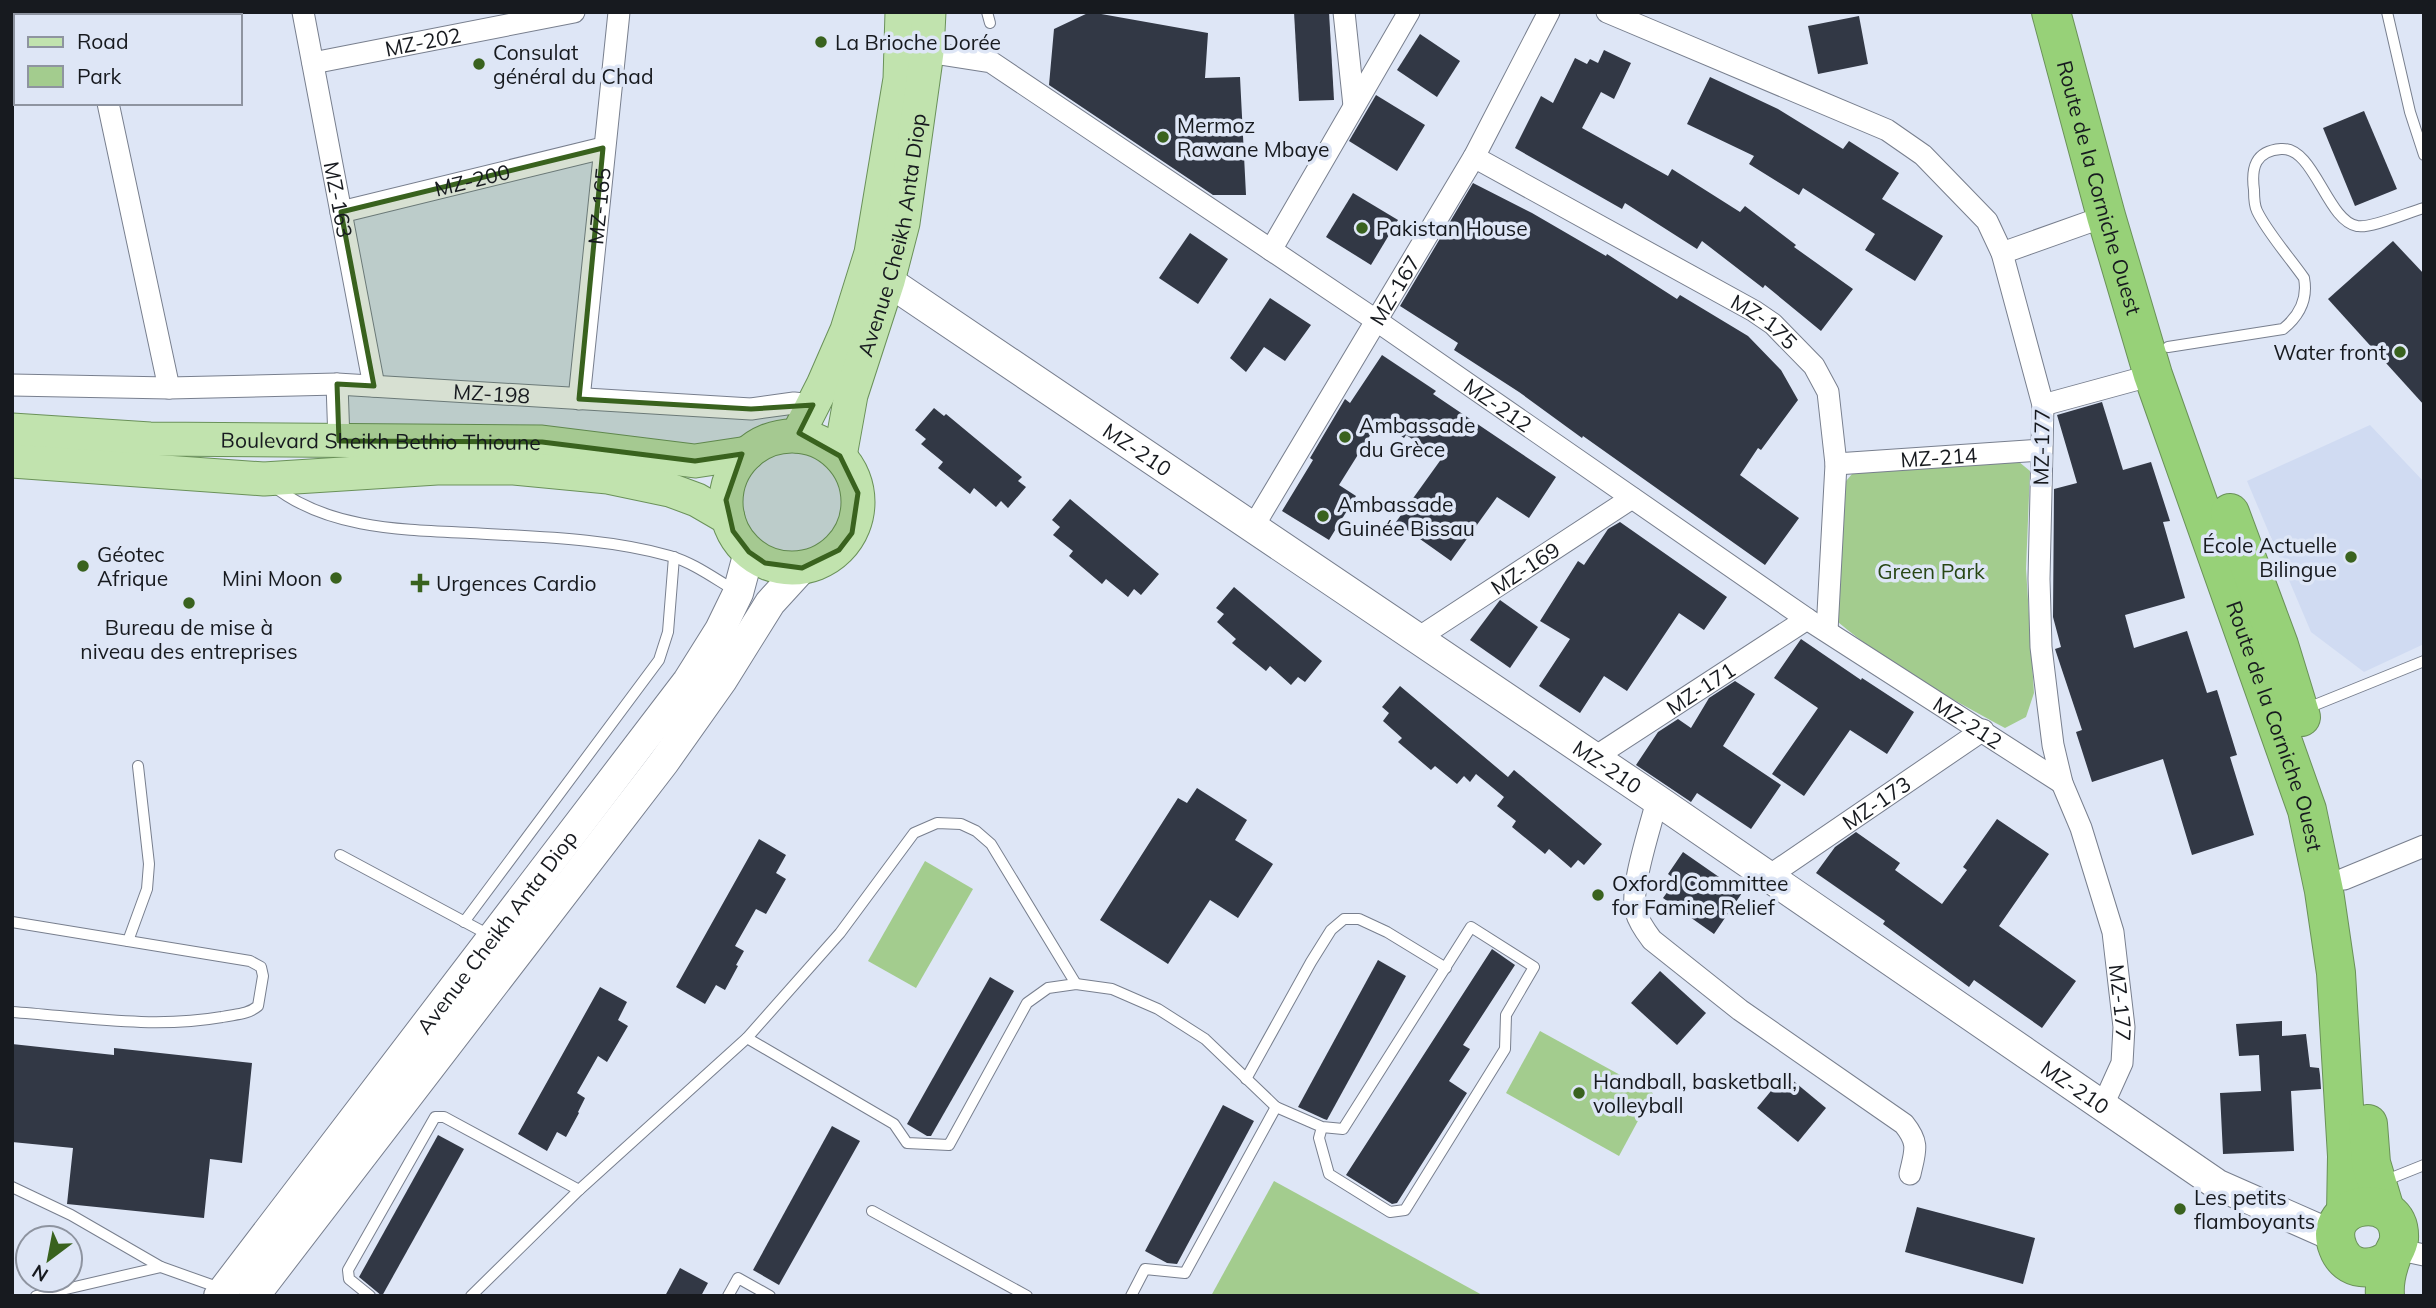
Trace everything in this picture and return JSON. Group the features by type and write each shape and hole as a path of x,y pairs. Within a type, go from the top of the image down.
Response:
{"highway":[{"name":"Route de la Corniche Ouest","path":"2051,12 2106,216 2160,361 2307,810 2324,891 2336,974 2347,1156 2347,1252"},
{"name":"Route de la Corniche Ouest","path":"2075,12 2160,361 2280,645 2329,803 2344,879 2364,1050 2370,1155 2381,1197 2398,1228 2404,1254"},
{"path":"2381,1197 2365,1205 2347,1252 2365,1268 2375,1268 2404,1254"},
{"path":"2385,1296 2385,1285 2404,1254"}],"main road":[{"name":"Avenue Cheikh Anta Diop","path":"797,436 847,330 871,253 900,79 902,12"},
{"name":"Avenue Cheikh Anta Diop","path":"840,457 854,382 888,281 909,195 927,52 929,12"},
{"name":"Boulevard Sheikh Bethio Thioune","path":"12,430 150,439 542,442 695,461 748,453"},
{"path":"797,436 828,446 840,457 852,473 858,493 858,514 852,534 839,550 822,562 802,568 783,568 765,563 749,552 740,542 728,518 726,500 729,483 748,453 763,443 797,436"},
{"name":"Boulevard Sheikh Bethio Thioune","path":"12,461 264,479 437,468 514,468 608,477 670,490 696,500 728,518"}],"street":[{"name":"MZ-163","path":"303,12 374,386"},
{"name":"MZ-202","path":"313,63 574,12"},
{"name":"MZ-165","path":"579,399 619,12"},
{"path":"1344,12 1354,106"},
{"path":"1271,250 1409,12"},
{"name":"MZ-167","path":"1253,527 1474,157 1549,12"},
{"name":"MZ-177","path":"1607,12 1887,130 1923,155 1987,221 2002,253 2043,405 2039,579 2041,647 2053,745 2062,783 2081,828 2113,932 2124,1039 2122,1063 2103,1105"},
{"name":"MZ-212","path":"927,52 991,62 1377,321 1807,619 2062,783"},
{"path":"108,105 169,388"},
{"name":"MZ-200","path":"341,212 603,148"},
{"name":"MZ-175","path":"1474,157 1754,311 1773,324 1814,366 1828,392 1836,464 1826,631"},
{"path":"2002,253 2106,216"},
{"name":"MZ-210","path":"888,281 1595,757 2218,1185 2347,1252"},
{"path":"2043,405 2160,361"},
{"name":"MZ-198","path":"12,385 169,388 337,384 751,409 794,403 813,405"},
{"path":"337,384 339,441"},
{"name":"MZ-214","path":"1836,464 2041,450"},
{"name":"MZ-169","path":"1418,638 1632,498"},
{"name":"Avenue Cheikh Anta Diop","path":"221,1292 688,681 720,630 738,593 749,552"},
{"name":"Avenue Cheikh Anta Diop","path":"254,1296 664,762 722,680 770,603 802,568"},
{"name":"MZ-171","path":"1595,757 1807,619"},
{"name":"MZ-173","path":"1769,876 1983,730"},
{"path":"1657,800 1634,896 1636,913 1644,929 1653,940 1740,1010 1904,1125 1914,1137 1916,1146 1910,1174"},
{"path":"2344,879 2424,846"}],"lane":[{"path":"2387,12 2410,112 2424,155"},
{"path":"2160,361 2283,330 2294,320 2306,291 2304,278 2256,210 2251,171 2259,158 2270,150 2286,148 2296,151 2345,220 2354,226 2368,227 2424,208"},
{"path":"264,479 286,497 357,523 415,530 570,539 674,557 738,593"},
{"path":"464,922 659,660 668,632 674,557"},
{"path":"2299,711 2424,662"},
{"path":"128,941 147,889 149,864 138,766"},
{"path":"471,1296 579,1190 747,1038 840,933 914,833 937,823 961,824 976,831 991,844 1076,984"},
{"path":"340,855 494,937"},
{"path":"1246,1079 1311,961 1331,930 1344,919 1359,919 1387,932 1446,968"},
{"path":"12,922 250,961 261,967 263,976 258,1006 249,1013 176,1023 12,1012"},
{"path":"747,1038 894,1124 907,1143 949,1145 1027,1003 1048,988 1076,984 1112,989 1157,1009 1205,1039 1276,1107 1322,1127 1343,1129 1471,927 1534,967 1506,1015 1505,1049 1405,1210 1390,1212 1329,1174 1319,1138 1322,1127"},
{"path":"1130,1296 1146,1269 1185,1273 1276,1107"},
{"path":"370,1296 349,1279 348,1270 435,1117 444,1117 579,1190"},
{"path":"2381,1197 2424,1165"},
{"path":"12,1187 71,1215 161,1267 221,1292"},
{"path":"872,1211 1027,1296"},
{"path":"36,1296 161,1267"},
{"path":"728,1296 738,1278 769,1296"}],"highlighted area":[{"path":"603,148 579,399 751,409 813,405 799,433 840,456 858,493 852,533 839,550 802,568 765,563 749,552 733,531 726,500 742,454 695,461 542,442 339,441 337,384 374,386 341,212"}],"shaded area":[{"name":"École Actuelle Bilingue","path":"2370,425 2424,482 2424,644 2364,672 2311,632 2247,481"}],"green space":[{"name":"Green Park","path":"2013,457 2030,471 2026,569 2034,693 2026,717 2005,728 1897,666 1838,622 1836,590 1841,487 1852,474 1899,466"},
{"path":"925,861 973,889 916,988 868,961"},
{"name":"Handball, basketball, volleyball","path":"1540,1031 1653,1093 1619,1156 1506,1093"},
{"path":"1274,1181 1484,1296 1211,1296"}],"building":[{"name":"Mermoz Rawane Mbaye","path":"1090,12 1208,33 1205,78 1240,77 1246,195 1213,195 1049,85 1054,29"},
{"path":"1294,12 1329,12 1334,100 1299,101"},
{"path":"1859,16 1868,64 1818,74 1808,26"},
{"path":"1420,34 1460,61 1437,97 1397,70"},
{"path":"1604,50 1631,63 1614,99 1601,92 1582,128 1668,176 1672,169 1740,212 1745,206 1796,245 1794,247 1853,289 1821,331 1765,285 1763,288 1702,241 1697,249 1625,203 1622,209 1515,148 1541,96 1553,103 1575,58 1587,64 1590,59 1598,63"},
{"path":"1710,77 1778,109 1843,149 1849,141 1899,173 1882,199 1943,236 1915,281 1865,250 1875,234 1803,188 1799,195 1749,164 1754,156 1687,124"},
{"path":"1376,95 1425,125 1397,171 1349,141"},
{"path":"2364,111 2397,189 2355,206 2323,128"},
{"path":"1473,183 1606,256 1607,254 1677,299 1680,295 1748,336 1781,370 1798,400 1761,450 1758,448 1740,475 1799,518 1765,565 1583,436 1582,438 1519,392 1454,350 1458,343 1400,306"},
{"name":"Pakistan House","path":"1353,193 1398,220 1371,265 1326,237"},
{"path":"1190,233 1228,259 1198,304 1159,278"},
{"name":"Water front","path":"2393,241 2424,274 2424,405 2328,299"},
{"path":"1270,298 1311,325 1285,361 1264,347 1246,372 1230,358"},
{"path":"1382,355 1436,391 1433,394 1556,477 1529,518 1497,497 1451,561 1396,522 1442,458 1379,421 1339,485 1356,496 1329,540 1282,511 1345,399 1350,403"},
{"path":"2102,402 2123,470 2151,462 2170,521 2163,522 2185,598 2125,615 2134,648 2187,631 2207,693 2217,690 2237,755 2230,757 2254,835 2192,855 2163,759 2092,782 2076,732 2082,730 2055,649 2061,647 2053,617 2054,489 2077,483 2057,415"},
{"path":"934,408 944,416 946,414 1022,477 1018,481 1026,487 1008,508 1001,501 996,507 974,488 970,494 938,468 943,462 921,444 926,439 915,430"},
{"path":"1070,499 1159,574 1141,595 1134,589 1128,597 1106,579 1102,584 1069,556 1073,551 1053,535 1060,527 1052,520"},
{"path":"1620,522 1727,597 1704,630 1679,613 1627,691 1604,676 1580,713 1539,686 1570,639 1540,621 1578,561 1584,565 1608,529"},
{"path":"1234,587 1322,661 1305,682 1298,677 1291,685 1270,666 1266,671 1232,643 1236,639 1217,622 1224,614 1216,608"},
{"path":"1500,600 1538,627 1510,668 1470,640"},
{"path":"1801,639 1914,712 1887,754 1850,730 1804,796 1772,774 1818,708 1774,678"},
{"path":"1735,681 1755,694 1723,746 1781,785 1751,829 1697,793 1691,802 1636,765 1658,732 1678,719 1691,728 1709,698"},
{"path":"1400,686 1508,777 1514,770 1602,844 1584,865 1578,860 1571,868 1549,849 1545,854 1512,827 1516,821 1497,806 1504,797 1476,774 1470,782 1464,776 1457,784 1435,766 1431,770 1398,742 1402,738 1383,721 1389,713 1382,707"},
{"path":"1197,788 1247,820 1235,840 1273,864 1238,918 1210,900 1168,964 1100,920 1178,798 1187,803"},
{"path":"1997,819 2049,854 1999,926 2076,981 2042,1028 1974,980 1969,987 1883,924 1885,921 1816,873 1835,847 1856,832 1900,863 1895,870 1942,904 1967,870 1963,867"},
{"path":"759,839 786,855 776,873 786,879 766,914 756,909 735,946 744,951 725,990 716,985 705,1004 676,987"},
{"path":"1683,852 1742,893 1714,934 1663,898 1676,880 1668,874"},
{"path":"1492,949 1515,965 1463,1045 1470,1049 1449,1081 1467,1093 1397,1203 1392,1204 1346,1175"},
{"path":"1378,960 1406,976 1327,1120 1298,1107"},
{"path":"1660,971 1706,1013 1677,1045 1631,1003"},
{"path":"990,977 1014,991 931,1136 927,1136 907,1124"},
{"path":"600,987 627,1002 618,1020 628,1026 607,1062 598,1056 577,1093 585,1098 579,1113 566,1137 557,1132 547,1151 518,1134"},
{"path":"2282,1021 2282,1036 2306,1034 2310,1067 2319,1068 2320,1075 2321,1089 2291,1091 2294,1151 2223,1154 2220,1093 2261,1091 2259,1055 2239,1056 2236,1024"},
{"path":"12,1044 114,1055 114,1048 252,1063 242,1163 210,1159 204,1218 67,1204 73,1148 12,1142"},
{"path":"1785,1074 1826,1108 1798,1142 1757,1108"},
{"path":"1223,1105 1254,1121 1177,1264 1167,1263 1145,1251"},
{"path":"832,1126 860,1141 779,1285 753,1270"},
{"path":"438,1135 464,1149 382,1296 359,1277"},
{"path":"1917,1207 2035,1238 2023,1284 1905,1252"},
{"path":"680,1268 708,1283 701,1296 665,1296"}],"place":[{"name":"La Brioche Dorée","path":"821,42"},
{"name":"Consulat général du Chad","path":"479,64"},
{"name":"Mermoz Rawane Mbaye","path":"1163,137"},
{"name":"Pakistan House","path":"1362,228"},
{"name":"Water front","path":"2400,352"},
{"name":"Ambassade du Grèce","path":"1345,437"},
{"name":"Ambassade Guinée Bissau","path":"1323,516"},
{"name":"École Actuelle Bilingue","path":"2351,557"},
{"name":"Géotec Afrique","path":"83,566"},
{"name":"Mini Moon","path":"336,578"},
{"name":"Urgences Cardio","path":"420,583"},
{"name":"Bureau de mise à niveau des entreprises","path":"189,603"},
{"name":"Oxford Committee for Famine Relief","path":"1598,895"},
{"name":"Handball, basketball, volleyball","path":"1579,1093"},
{"name":"Les petits flamboyants","path":"2180,1209"}]}
